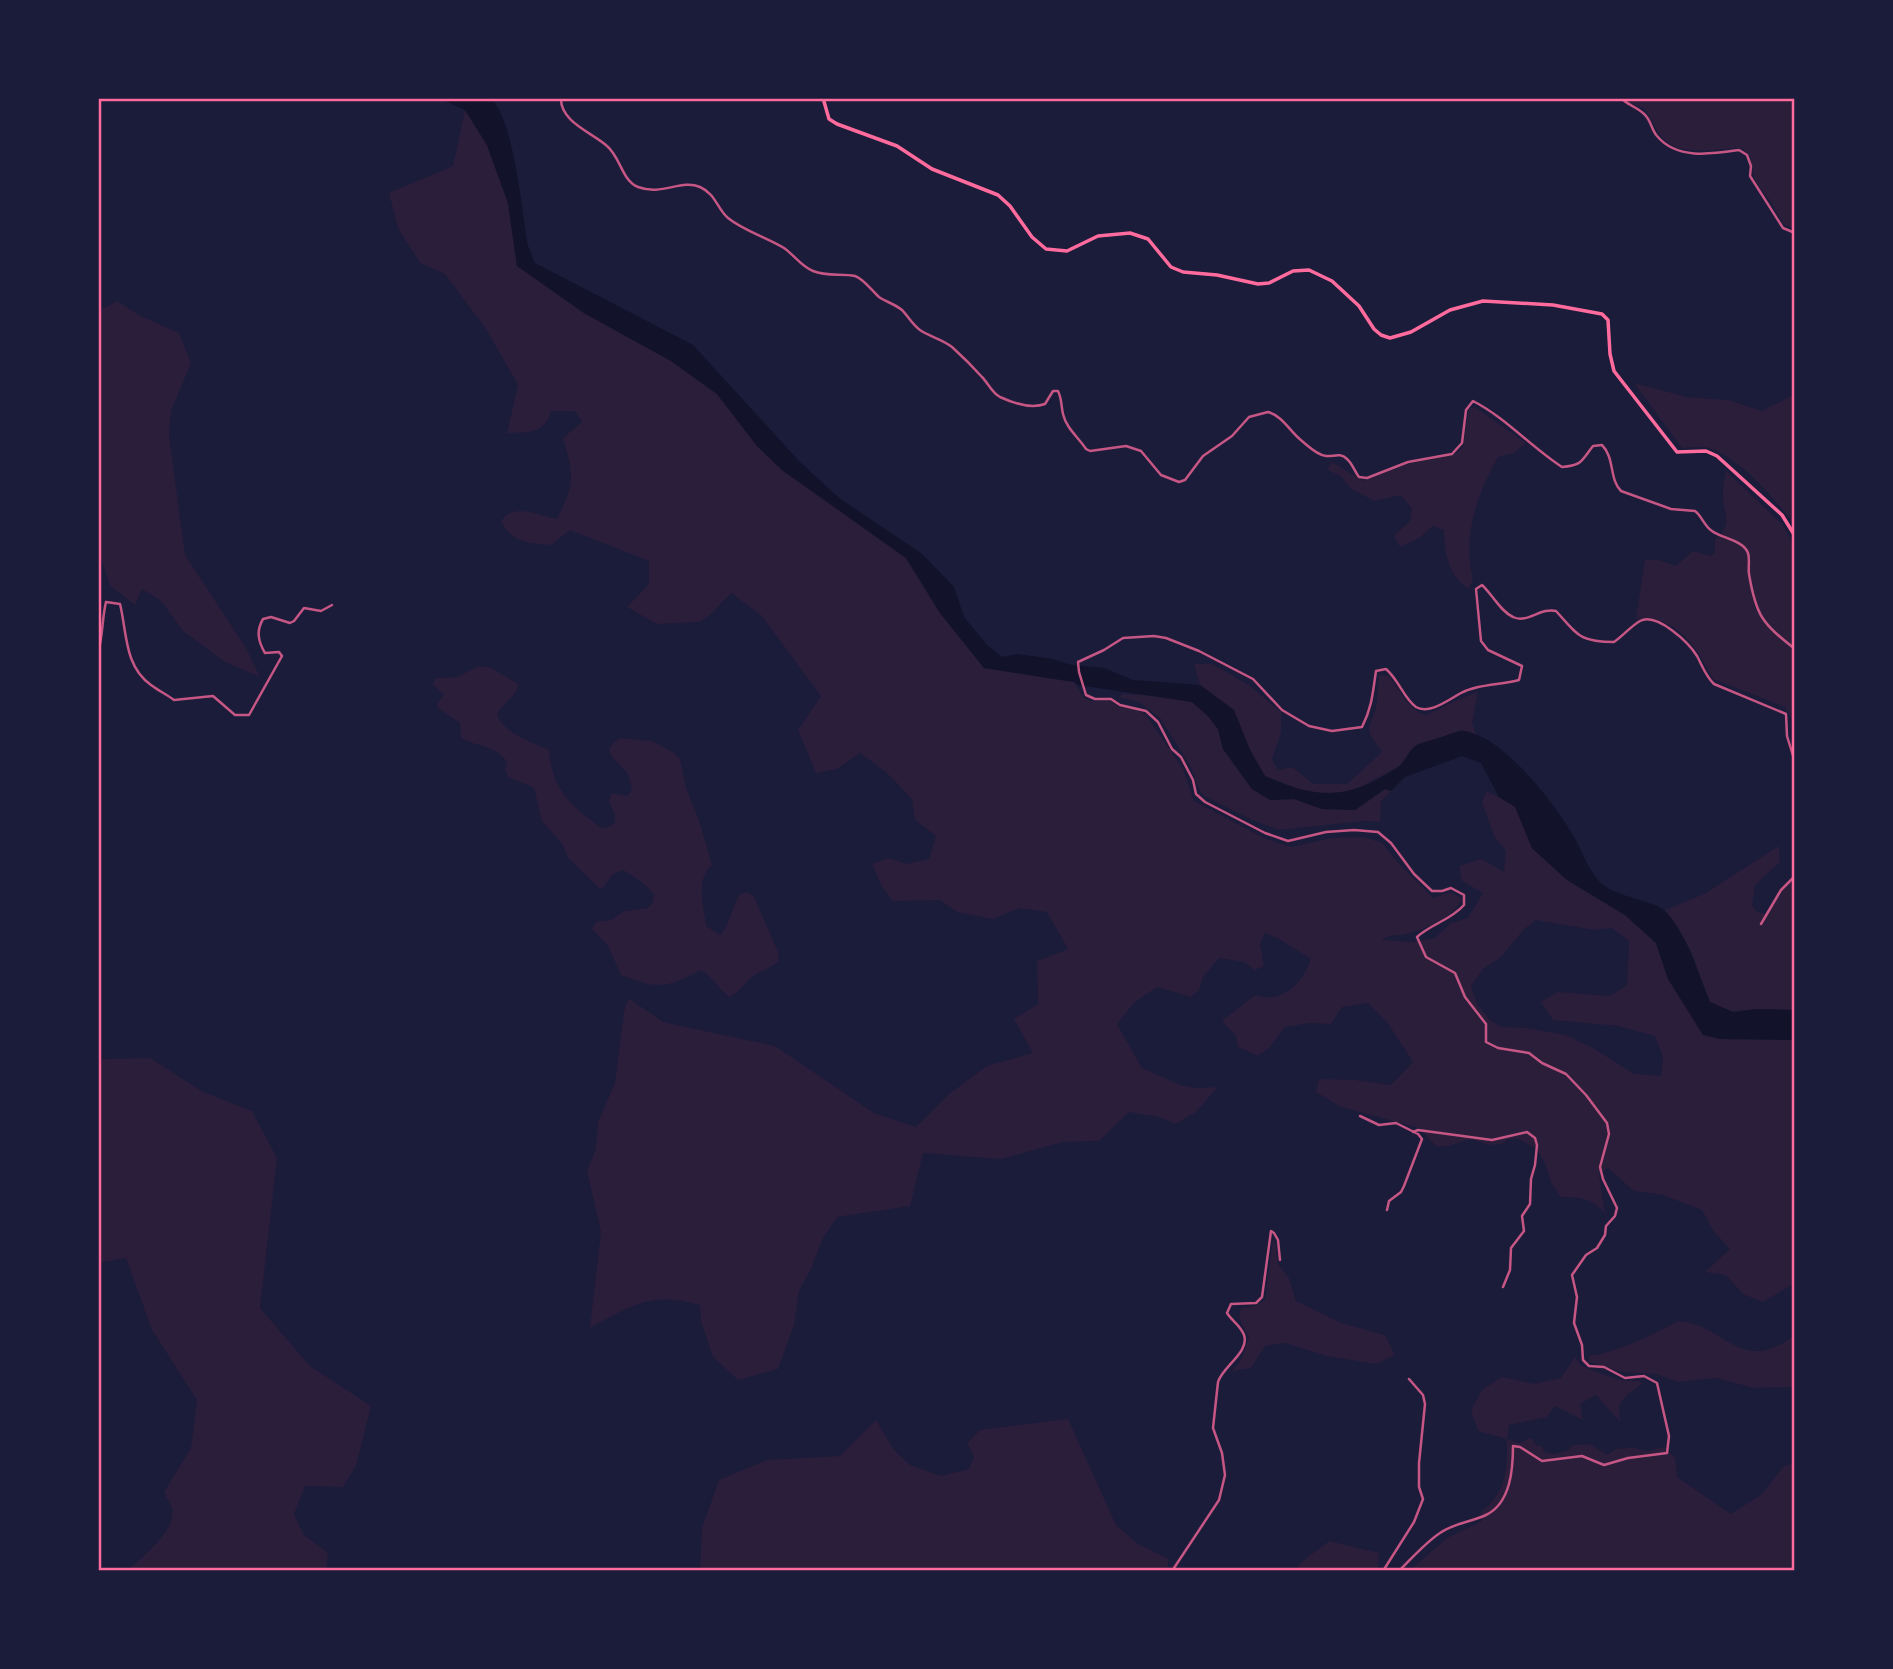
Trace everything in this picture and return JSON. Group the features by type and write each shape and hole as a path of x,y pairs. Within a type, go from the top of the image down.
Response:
{"main road":[{"path":"824,98 829,119 837,124 897,146 932,169 998,195 1010,206 1032,237 1046,249 1067,251 1098,236 1130,233 1148,239 1171,267 1183,272 1217,275 1258,284 1269,283 1293,271 1309,270 1332,281 1359,306 1374,329 1390,338 1399,337 1450,310 1483,301 1553,305 1602,314 1608,320 1609,354 1614,371 1676,452 1706,451 1717,456 1782,515 1795,536"}],"street":[{"path":"561,98 561,104 568,114 579,127 606,144 620,161 628,180 635,186 668,190 686,184 702,188 719,204 723,214 784,248 812,271 832,276 855,276 882,299 904,311 917,328 955,349 997,395 1033,407 1045,404 1053,391 1058,391 1062,413 1068,426 1086,449 1090,451 1126,446 1141,451 1161,475 1180,482 1185,480 1198,461 1232,436 1249,417 1268,412 1279,418 1317,453 1343,456 1359,477 1367,478 1408,462 1451,454 1462,443 1466,410 1473,401 1510,425 1562,467 1577,466 1593,446 1602,445 1610,455 1616,486 1621,491 1671,509 1695,510 1714,533 1726,536 1744,547 1749,553 1748,568 1758,612 1767,625 1795,649"},
{"path":"1621,98 1631,107 1642,111 1656,135 1675,150 1706,154 1739,150 1747,155 1751,166 1750,176 1783,228 1795,233"},
{"path":"1399,1571 1440,1533 1488,1514 1498,1506 1513,1469 1513,1446 1520,1447 1542,1461 1582,1457 1604,1465 1628,1458 1667,1453 1669,1436 1657,1383 1644,1376 1625,1378 1604,1367 1589,1366 1583,1360 1582,1345 1574,1323 1577,1297 1572,1275 1586,1255 1597,1248 1617,1208 1600,1167 1609,1133 1607,1123 1566,1074 1542,1063 1529,1053 1498,1048 1486,1042 1486,1024 1465,997 1455,973 1426,957 1417,937 1425,929 1457,914 1464,905 1464,895 1451,888 1432,891 1414,874 1391,843 1378,832 1326,832 1288,841 1265,833 1205,802 1196,794 1193,780 1181,757 1172,749 1158,722 1146,711 1120,705 1111,699 1094,699 1086,695 1078,662 1124,638 1167,638 1199,651 1252,679 1282,710 1309,726 1320,730 1348,730 1362,727 1371,706 1376,671 1380,669 1386,669 1396,677 1412,704 1419,709 1428,710 1476,687 1519,680 1522,666 1488,650 1481,641 1476,589 1482,585 1514,618 1522,619 1544,610 1556,611 1578,636 1588,639 1615,642 1640,621 1647,620 1675,631 1714,684 1786,714 1787,736 1795,762"},
{"path":"98,653 106,602 113,601 120,604 129,656 150,685 174,700 213,696 235,715 249,715 282,656 279,652 265,653 259,643 258,634 263,619 271,617 290,623 304,608 321,611 332,605"},
{"path":"1761,924 1782,890 1795,876"},
{"path":"1360,1116 1379,1125 1396,1123 1420,1136 1421,1144 1404,1186 1397,1196 1389,1201 1387,1210"},
{"path":"1413,1132 1492,1140 1527,1132 1535,1138 1536,1156 1531,1179 1531,1197 1522,1216 1524,1231 1511,1248 1510,1270 1503,1287"},
{"path":"1172,1571 1219,1500 1225,1475 1223,1454 1213,1428 1218,1382 1220,1375 1237,1357 1245,1342 1244,1334 1227,1313 1228,1308 1231,1304 1256,1303 1262,1297 1271,1231 1278,1240 1280,1260"},
{"path":"1382,1571 1415,1522 1423,1499 1419,1487 1419,1463 1425,1404 1423,1395 1409,1379"}],"shaded area":[{"path":"438,98 490,98 498,109 511,145 528,246 535,263 693,345 799,461 839,498 922,554 954,587 964,617 987,645 1002,657 1017,654 1053,659 1072,665 1104,668 1133,680 1200,685 1234,710 1250,750 1265,776 1317,792 1348,791 1363,786 1398,767 1414,747 1423,743 1461,731 1479,736 1511,758 1540,789 1573,835 1599,881 1615,892 1653,904 1666,912 1687,944 1710,1002 1733,1012 1756,1009 1795,1010 1795,1040 1720,1039 1703,1035 1668,979 1656,943 1625,915 1567,880 1532,848 1515,807 1499,797 1481,763 1462,756 1405,777 1391,791 1385,789 1355,810 1322,809 1294,799 1270,800 1252,789 1223,749 1218,729 1192,702 984,668 940,613 906,558 782,470 757,446 717,394 671,361 584,313 517,266 508,203 487,145 465,110"},
{"path":"1625,98 1795,98 1795,229 1783,224 1754,178 1750,156 1742,148 1697,150 1675,146 1658,132 1644,108 1632,105"},
{"path":"465,110 487,145 508,203 517,266 584,313 671,361 717,394 757,446 782,470 906,558 940,613 984,668 1074,682 1084,698 1091,701 1111,701 1119,707 1136,709 1146,715 1183,769 1194,801 1266,839 1292,847 1331,838 1364,837 1382,843 1433,898 1451,892 1462,899 1446,917 1431,925 1382,940 1412,942 1435,938 1451,923 1468,918 1483,893 1462,881 1459,866 1481,859 1504,872 1506,851 1494,836 1482,802 1487,791 1515,806 1532,848 1567,880 1625,915 1656,943 1668,979 1721,1039 1795,1040 1795,1283 1763,1302 1743,1294 1726,1275 1705,1272 1730,1249 1714,1232 1702,1210 1663,1195 1634,1191 1608,1168 1599,1174 1605,1213 1585,1199 1561,1197 1551,1182 1537,1149 1518,1139 1490,1145 1470,1139 1437,1147 1419,1128 1341,1107 1316,1092 1319,1079 1391,1085 1413,1062 1387,1022 1368,1003 1342,1007 1331,1024 1310,1023 1285,1027 1269,1048 1258,1056 1238,1047 1236,1036 1222,1021 1255,995 1272,997 1292,989 1311,959 1265,933 1260,944 1264,966 1255,970 1244,962 1219,958 1203,977 1199,990 1191,997 1157,987 1135,1002 1117,1024 1142,1068 1180,1085 1197,1088 1218,1087 1196,1112 1176,1124 1159,1117 1129,1112 1099,1141 1063,1142 1001,1159 923,1153 910,1206 837,1217 823,1238 799,1291 794,1325 778,1369 738,1380 713,1357 701,1321 700,1305 683,1301 668,1299 643,1303 590,1328 601,1232 587,1171 596,1149 598,1122 615,1083 624,1013 626,1003 630,999 663,1022 775,1046 874,1113 916,1127 949,1094 987,1066 1033,1053 1014,1019 1038,1004 1037,961 1068,949 1047,912 1020,908 993,919 957,912 940,900 893,901 881,885 872,864 888,858 907,864 929,859 936,836 915,820 912,799 887,773 860,753 837,769 816,773 798,730 821,696 761,615 731,593 710,615 699,622 657,624 627,607 649,584 649,561 570,530 551,545 535,544 516,538 505,528 501,521 513,512 527,511 557,519 571,479 563,438 582,422 575,411 551,411 544,424 535,431 507,433 518,385 486,329 445,274 420,263 398,228 389,193 453,166","holes":["1536,920 1594,930 1612,928 1629,941 1627,985 1610,996 1558,992 1541,1002 1553,1020 1618,1026 1655,1036 1663,1057 1661,1076 1634,1074 1593,1048 1566,1035 1502,1027 1490,1020 1477,1004 1471,986 1483,969 1501,957 1524,929"]},
{"path":"117,301 141,316 179,333 191,363 171,411 169,435 185,555 246,648 260,677 225,662 183,631 161,601 142,589 135,605 110,586 98,549 98,311"},
{"path":"1634,383 1687,397 1728,400 1762,411 1795,394 1795,525 1777,503 1734,461 1709,448 1682,448"},
{"path":"1475,407 1526,443 1514,453 1498,457 1478,501 1469,547 1473,579 1469,589 1452,571 1445,547 1444,530 1433,526 1419,538 1400,547 1394,536 1410,521 1412,509 1401,495 1374,501 1350,488 1341,476 1327,470 1332,462 1363,481 1408,464 1455,454 1463,447 1469,409"},
{"path":"1726,471 1783,525 1795,548 1795,743 1791,718 1785,707 1713,679 1692,645 1674,627 1650,618 1636,619 1645,560 1659,560 1676,566 1693,551 1711,556 1715,552 1715,540 1726,523 1723,493"},
{"path":"1194,664 1212,664 1249,685 1281,712 1281,733 1272,759 1278,770 1292,767 1314,784 1347,784 1382,752 1370,734 1369,727 1376,709 1379,675 1389,676 1409,704 1425,715 1478,691 1472,723 1476,735 1462,730 1416,745 1400,766 1344,793 1309,793 1265,776 1250,750 1234,710 1200,685"},
{"path":"479,666 491,668 518,684 515,693 497,715 501,722 512,732 549,750 554,777 565,796 601,828 609,827 615,822 609,801 612,793 627,796 632,790 628,774 612,757 609,749 613,743 620,738 652,741 674,753 680,759 686,788 712,865 702,886 706,926 720,935 740,894 748,892 754,897 778,952 779,961 753,976 729,997 701,970 662,985 644,983 621,975 608,946 592,929 596,922 611,920 624,911 648,908 653,902 654,894 623,870 612,875 603,888 599,888 568,858 563,845 542,821 534,788 508,777 505,769 507,762 503,756 492,749 461,738 460,723 438,708 437,704 444,695 433,684 436,678 457,677"},
{"path":"1123,694 1159,696 1192,702 1218,729 1223,749 1252,789 1270,800 1294,799 1322,809 1354,810 1385,789 1391,791 1381,801 1380,822 1364,821 1279,830 1250,819 1204,796 1191,767 1160,718 1139,702 1118,697"},
{"path":"1779,846 1780,862 1755,885 1752,905 1756,911 1765,914 1781,889 1795,875 1795,1010 1756,1009 1733,1012 1710,1002 1691,951 1665,910 1704,894"},
{"path":"150,1058 203,1092 252,1111 277,1158 260,1308 310,1366 371,1406 356,1466 343,1487 305,1486 294,1514 304,1535 328,1553 326,1571 126,1571 156,1543 169,1525 172,1508 164,1492 191,1448 197,1400 152,1330 126,1258 98,1263 98,1059"},
{"path":"1273,1239 1278,1264 1289,1278 1296,1301 1341,1323 1385,1335 1395,1355 1376,1364 1327,1356 1285,1343 1265,1346 1251,1368 1232,1371 1241,1360 1249,1337 1239,1318 1241,1308 1255,1306 1265,1300"},
{"path":"1678,1321 1695,1324 1746,1350 1760,1351 1776,1347 1795,1335 1795,1387 1754,1388 1716,1378 1678,1382 1656,1374 1622,1372 1589,1362 1589,1356 1623,1347"},
{"path":"1575,1357 1580,1365 1617,1379 1640,1381 1642,1384 1619,1405 1620,1422 1596,1395 1580,1404 1583,1420 1555,1406 1547,1417 1509,1425 1507,1439 1478,1431 1471,1410 1482,1390 1502,1377 1534,1384 1561,1378"},
{"path":"1068,1419 1116,1525 1138,1544 1169,1559 1167,1571 700,1571 702,1528 719,1480 767,1460 840,1456 876,1420 893,1449 910,1465 941,1476 969,1469 974,1457 967,1443 980,1430"},
{"path":"1531,1438 1537,1446 1542,1446 1544,1452 1554,1454 1569,1450 1572,1445 1590,1444 1607,1455 1618,1448 1631,1447 1647,1451 1664,1447 1675,1458 1677,1477 1731,1514 1762,1494 1784,1466 1795,1463 1795,1571 1409,1571 1447,1538 1482,1521 1481,1512 1496,1496 1504,1480 1507,1439 1519,1443"},
{"path":"1329,1541 1379,1553 1378,1571 1295,1571 1306,1558"}]}
